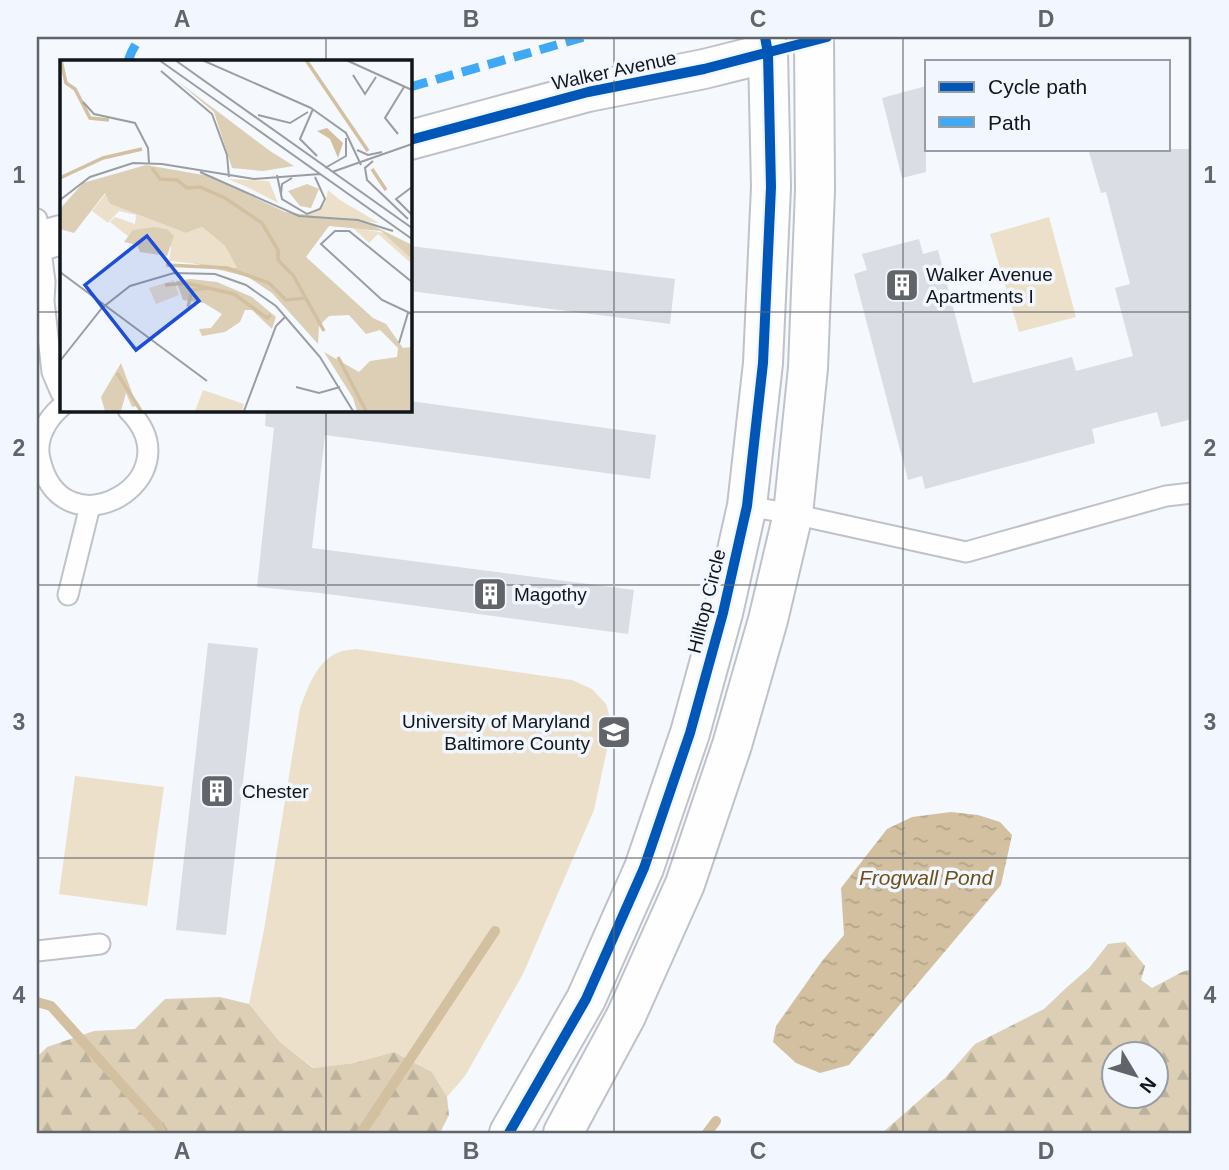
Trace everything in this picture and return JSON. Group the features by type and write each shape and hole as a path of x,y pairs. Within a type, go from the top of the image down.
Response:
{"street":[{"name":"Walker Avenue","path":"411,140 588,92 704,69 767,45 818,38"},
{"path":"563,1133 626,1016 685,884 732,744 768,620 793,514 808,368 818,38"},
{"name":"Hilltop Circle","path":"509,1133 586,999 644,868 691,733 723,612 747,506 764,349 771,187 767,45"}],"lane":[{"path":"44,234 44,301 52,372 60,391"},
{"path":"60,408 51,416 41,434 38,453 43,473 54,490 70,501 90,506 119,499 132,489 141,476 146,462 147,446 144,431 129,411"},
{"path":"747,506 966,552 1166,496 1192,493"},
{"path":"68,595 90,506"},
{"path":"37,951 100,944"}],"shaded area":[{"path":"1049,217 1076,317 1019,332 990,234"},
{"path":"356,649 572,680 592,689 606,704 610,718 609,740 594,810 523,974 465,1076 447,1097 432,1072 394,1052 354,1063 314,1068 280,1042 249,1004 264,930 300,708 314,676 324,662 339,652"},
{"path":"75,776 164,787 147,906 59,894"}],"green space":[{"path":"1125,942 1145,966 1141,980 1152,988 1192,969 1192,1133 882,1133 946,1077 975,1044 1044,1009 1089,968 1108,944"},
{"path":"220,997 249,1004 280,1042 313,1068 354,1063 394,1052 432,1072 447,1097 449,1115 440,1133 37,1133 37,1057 47,1047 94,1031 135,1029 165,999"}],"water":[{"name":"Frogwall Pond","path":"951,812 978,815 1000,822 1012,835 1001,885 849,1065 820,1073 796,1063 773,1042 776,1026 844,935 841,888 887,829 912,817"}],"building":[{"path":"925,86 926,172 902,178 882,98"},
{"name":"Walker Avenue Apartments I","path":"1192,149 1192,419 1161,427 1157,412 1092,429 1095,443 925,489 922,476 908,480 854,274 867,270 862,254 919,239 923,254 938,250 973,383 1072,357 1076,371 1133,356 1115,288 1130,284 1106,192 1101,193 1088,150"},
{"path":"411,246 675,279 670,324 411,291"},
{"path":"411,401 656,435 650,479 325,435 312,548 634,590 628,634 257,587 274,428 265,426 266,411 411,411"},
{"name":"Chester","path":"208,643 258,648 226,935 176,930"}],"waterway":[{"path":"361,1133 495,931"},
{"path":"37,1002 51,1006 158,1125 162,1133"},
{"path":"707,1133 716,1121"}],"marked path":[{"path":"128,60 140,37"},
{"path":"411,87 584,37"}],"cycle path":[{"path":"509,1133 586,999 644,868 690,733 723,613 747,506 763,363 771,187 768,53 765,37"},
{"path":"411,140 588,92 704,69 827,37"}],"place":[{"name":"Walker Avenue Apartments I","path":"902,285"},
{"name":"Magothy","path":"490,594"},
{"name":"University of Maryland Baltimore County","path":"614,732"},
{"name":"Chester","path":"217,791"}]}
